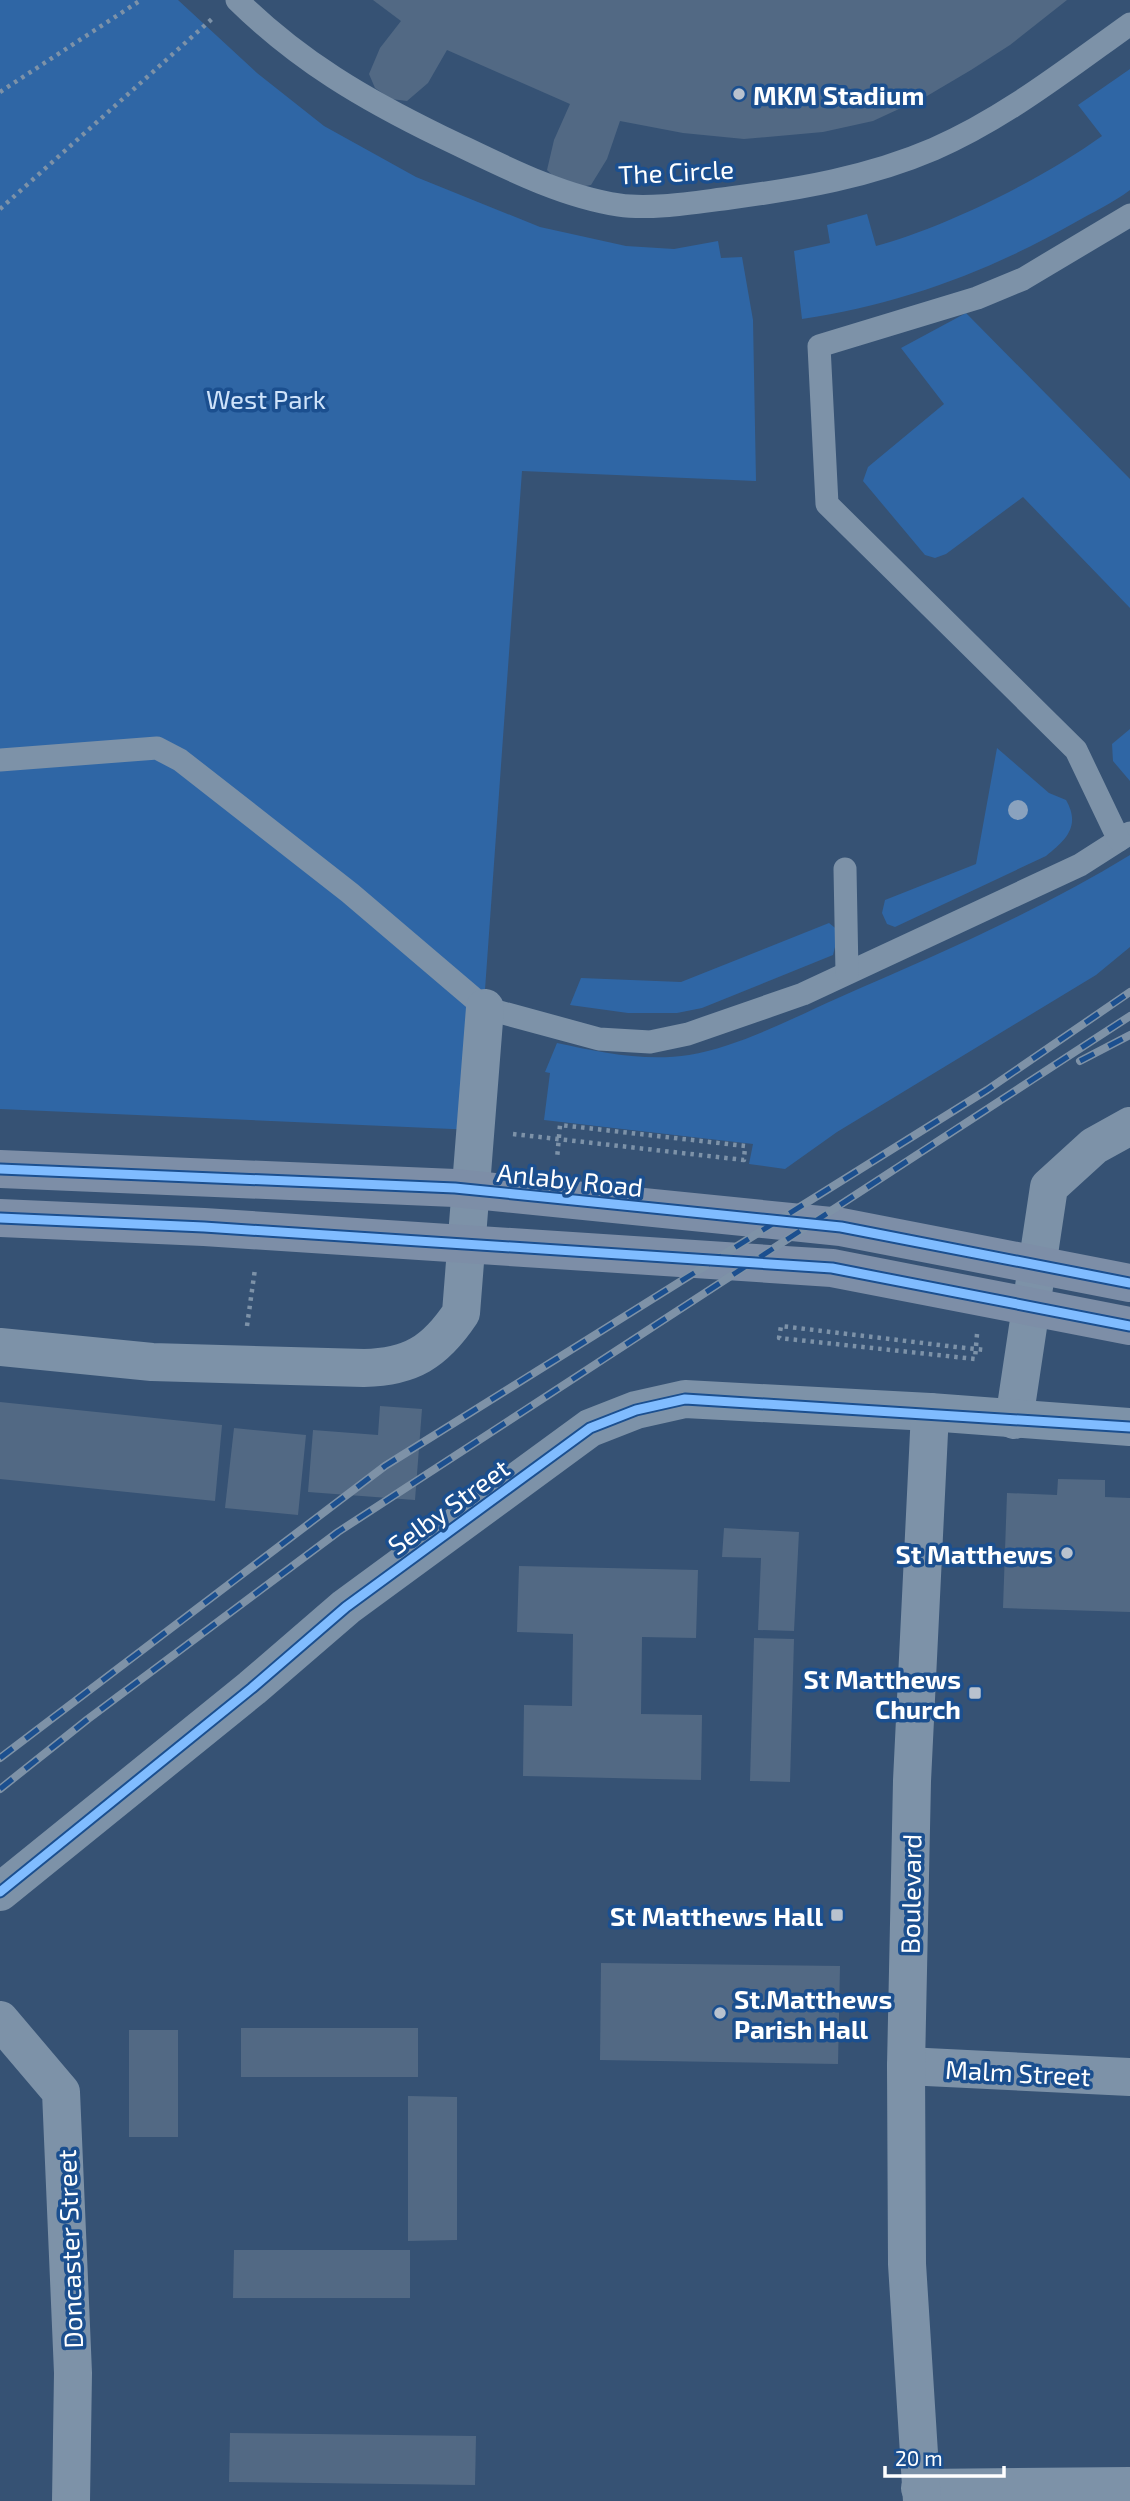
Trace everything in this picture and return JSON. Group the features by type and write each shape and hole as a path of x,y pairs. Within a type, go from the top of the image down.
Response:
{"main road":[{"name":"Anlaby Road","path":"0,1168 455,1188 841,1227 1130,1283"},
{"path":"0,1218 204,1227 832,1268 1130,1326"}],"street":[{"name":"Anlaby Road","path":"0,1348 152,1362 242,1364 395,1367 419,1357 446,1335 461,1313 485,1008"},
{"path":"1130,1126 1094,1146 1049,1187 1014,1420 1130,1427"},
{"name":"Selby Street","path":"0,1892 252,1688 346,1607 590,1427 636,1410 685,1399 930,1412 1014,1420"},
{"name":"Boulevard","path":"921,2494 908,2264 906,2066 912,1781 930,1412"},
{"name":"Doncaster Street","path":"0,2020 61,2092 74,2373 71,2501"},
{"name":"Malm Street","path":"906,2066 1130,2077"},
{"path":"921,2494 1130,2486"}],"lane":[{"name":"The Circle","path":"230,5 324,73 416,124 559,189 620,206 693,202 809,188 934,149 999,115 1130,24"},
{"path":"0,760 157,748 180,760 349,892 485,1008 599,1039 650,1042 713,1025 803,994 1080,864 1125,836 1076,750 827,504 819,346 977,298 1023,279 1130,215"},
{"path":"845,869 847,973"}],"path":[{"path":"0,92 142,0"},
{"path":"0,209 230,5"},
{"path":"475,1130 593,1142 744,1160 745,1146 560,1125 553,1198"},
{"path":"242,1364 257,1255"},
{"path":"957,1347 781,1326 779,1338 975,1359 980,1297"}],"green space":[{"name":"West Park","path":"0,0 178,0 257,73 324,126 416,177 540,227 626,246 674,249 718,241 721,258 742,257 753,320 756,481 522,471 475,1130 0,1109"},
{"path":"1130,69 1130,190 1042,241 943,284 874,305 802,319 794,251 830,243 827,225 867,214 876,246 933,227 1023,185 1102,136 1078,105"},
{"path":"966,313 1130,479 1130,608 1023,497 946,554 935,558 925,555 863,481 868,467 944,404 901,348"},
{"path":"1130,729 1130,781 1113,761 1112,744"},
{"path":"997,748 1049,793 1066,800 1072,817 1069,832 1046,856 895,927 887,924 882,913 885,900 976,864"},
{"path":"1130,855 1130,947 1096,975 837,1132 785,1169 749,1164 753,1144 544,1120 550,1073 545,1072 557,1043 606,1053 672,1057 708,1051 746,1039 987,931 1060,895"},
{"path":"829,923 839,931 833,955 702,1008 677,1013 628,1013 570,1005 581,978 681,982"}],"building":[{"name":"MKM Stadium","path":"373,0 1067,0 1010,45 971,70 927,96 873,121 823,132 744,139 683,133 620,121 607,159 591,185 580,187 555,178 547,170 554,140 570,104 447,50 428,83 407,101 391,99 375,88 369,74 380,48 401,21"},
{"path":"0,1402 222,1425 215,1501 0,1479"},
{"path":"380,1406 422,1409 415,1500 308,1492 313,1430 378,1435"},
{"path":"234,1428 306,1435 298,1515 225,1508"},
{"name":"St Matthews","path":"1058,1479 1105,1480 1105,1497 1130,1498 1130,1612 1003,1608 1007,1493 1057,1495"},
{"path":"724,1528 799,1532 794,1631 758,1630 761,1558 722,1557"},
{"path":"519,1566 698,1570 696,1638 642,1637 641,1714 702,1715 701,1780 523,1776 524,1705 572,1706 573,1634 517,1632"},
{"path":"754,1638 794,1639 790,1782 750,1781"},
{"name":"St.Matthews Parish Hall","path":"601,1963 840,1966 838,2064 600,2060"},
{"path":"241,2028 418,2028 418,2077 241,2077"},
{"path":"129,2030 178,2030 178,2137 129,2137"},
{"path":"408,2096 457,2097 457,2240 408,2241"},
{"path":"234,2250 410,2250 410,2298 233,2298"},
{"path":"230,2433 476,2436 475,2485 229,2482"}],"railway":[{"path":"0,1758 385,1466 987,1090 1130,992"},
{"path":"0,1789 88,1719 338,1532 1130,1016"},
{"path":"1080,1061 1130,1035"}],"cycle path":[{"path":"0,1169 455,1188 841,1227 1130,1283"},
{"path":"0,1218 204,1227 832,1268 1130,1326"},
{"path":"0,1892 252,1688 346,1607 590,1428 636,1410 685,1399 1130,1427"}],"place":[{"name":"MKM Stadium","path":"739,94"},
{"name":"St Matthews","path":"1067,1553"},
{"name":"St Matthews Church","path":"975,1693"},
{"name":"St Matthews Hall","path":"837,1915"},
{"name":"St.Matthews Parish Hall","path":"720,2013"}]}
